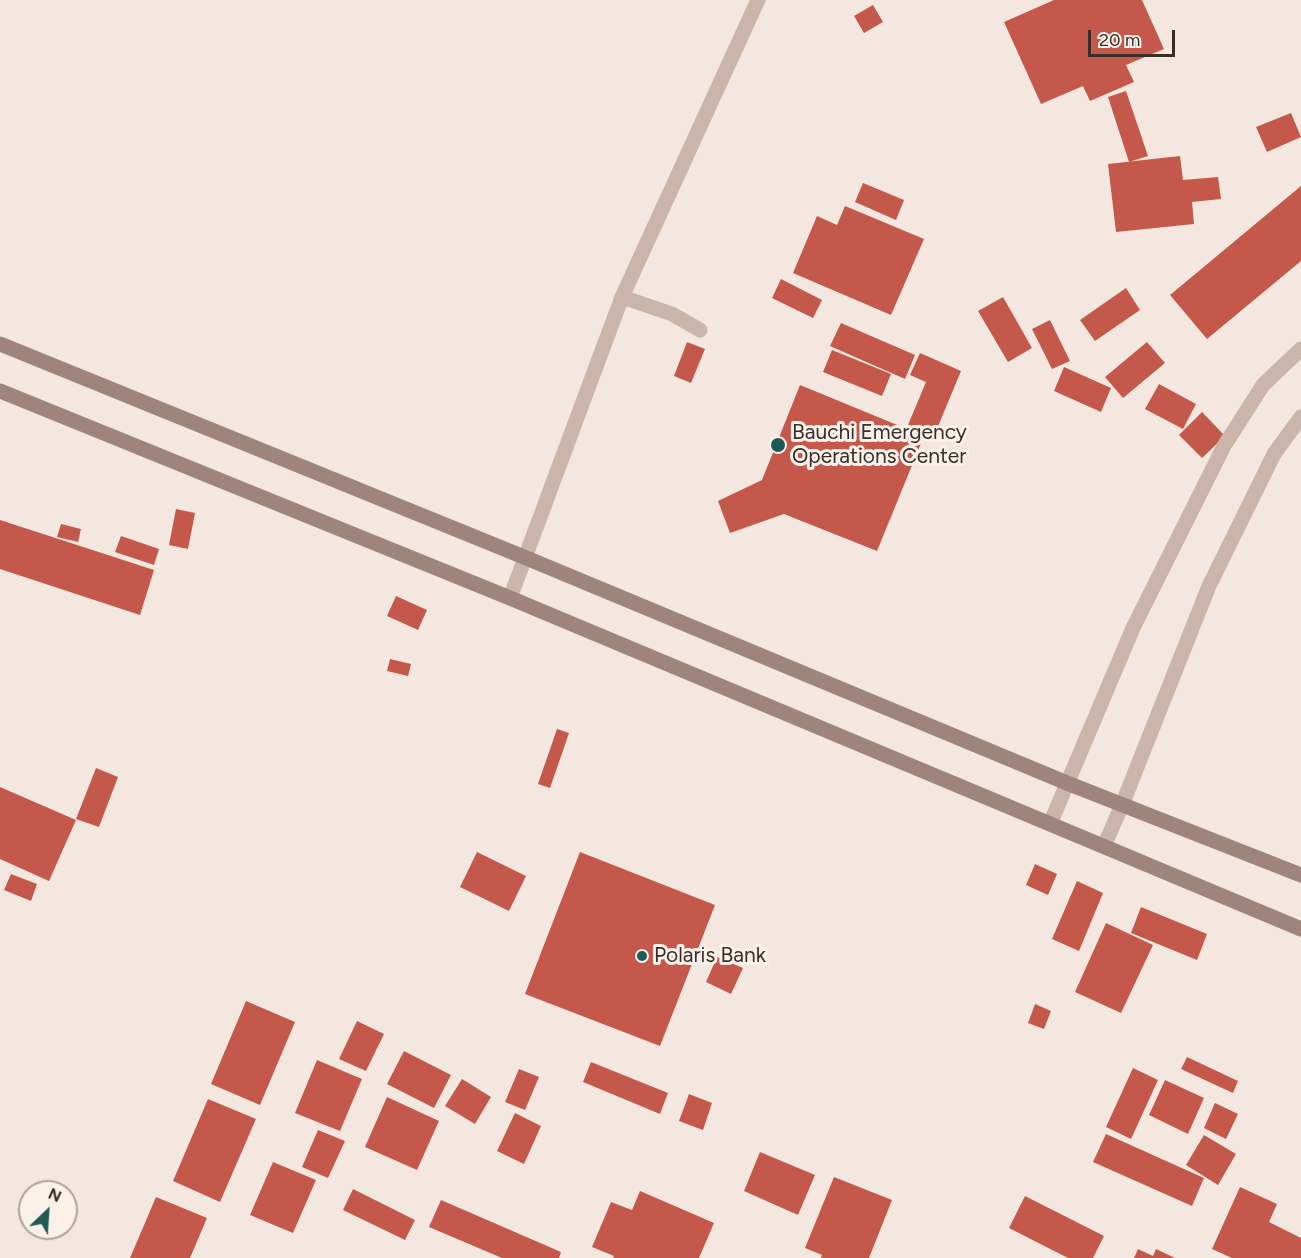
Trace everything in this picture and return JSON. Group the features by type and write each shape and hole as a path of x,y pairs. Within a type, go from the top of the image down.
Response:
{"street":[{"path":"510,598 622,297 758,0"},
{"path":"622,297 672,314 700,330"},
{"path":"0,344 524,557 1066,783 1301,875"},
{"path":"1050,824 1133,628 1224,446 1263,385 1301,349"},
{"path":"0,391 510,598 1301,929"},
{"path":"1104,846 1209,586 1274,454 1301,417"}],"building":[{"path":"1054,0 1142,0 1164,49 1126,65 1134,82 1090,101 1083,86 1041,104 1004,22"},
{"path":"873,5 883,22 864,33 854,16"},
{"path":"1126,91 1148,156 1129,162 1108,97"},
{"path":"1291,113 1301,137 1267,152 1256,127"},
{"path":"1180,156 1183,180 1218,177 1221,199 1192,202 1194,224 1116,232 1108,164"},
{"path":"863,183 904,200 896,220 855,202"},
{"path":"1301,186 1301,261 1207,339 1170,295"},
{"path":"845,206 924,239 891,315 793,273 817,216 837,225"},
{"path":"781,279 822,300 813,318 772,298"},
{"path":"1126,288 1140,310 1095,341 1080,320"},
{"path":"1003,297 1032,348 1008,362 978,311"},
{"path":"1050,320 1070,361 1052,369 1032,329"},
{"path":"841,323 915,355 905,379 830,346"},
{"path":"687,342 705,349 691,383 674,376"},
{"path":"1147,342 1165,363 1123,398 1105,377"},
{"path":"832,350 891,374 882,396 823,372"},
{"path":"920,353 961,371 934,436 908,425 926,382 910,375"},
{"path":"1064,367 1111,388 1101,412 1054,391"},
{"path":"1159,384 1196,404 1183,429 1145,409"},
{"path":"800,385 924,436 877,551 784,514 730,533 718,501 762,480"},
{"path":"1202,412 1225,436 1202,458 1179,435"},
{"path":"176,509 195,513 188,549 169,545"},
{"path":"0,520 154,570 140,615 0,569"},
{"path":"61,524 81,529 78,542 57,537"},
{"path":"121,536 159,549 154,565 115,552"},
{"path":"396,596 427,610 418,630 387,616"},
{"path":"390,659 411,664 408,676 387,671"},
{"path":"557,729 569,733 550,788 538,784"},
{"path":"96,768 118,777 99,827 76,819"},
{"path":"0,787 76,820 49,881 0,859"},
{"path":"477,852 526,876 509,911 460,887"},
{"path":"580,852 715,905 660,1046 525,994"},
{"path":"1035,864 1057,874 1048,895 1026,885"},
{"path":"11,874 37,884 31,901 4,890"},
{"path":"1077,881 1103,893 1079,951 1052,939"},
{"path":"1141,907 1207,934 1197,960 1131,933"},
{"path":"1106,923 1153,945 1121,1013 1075,992"},
{"path":"717,957 743,968 731,994 706,982"},
{"path":"246,1001 295,1022 260,1105 211,1084"},
{"path":"1035,1004 1051,1011 1044,1029 1028,1023"},
{"path":"357,1021 384,1034 366,1071 339,1059"},
{"path":"404,1051 451,1075 434,1108 387,1084"},
{"path":"1187,1057 1238,1081 1233,1093 1181,1069"},
{"path":"317,1060 362,1079 340,1131 295,1113"},
{"path":"591,1062 668,1093 660,1114 583,1082"},
{"path":"1133,1068 1158,1080 1131,1139 1106,1127"},
{"path":"519,1069 539,1077 525,1110 505,1102"},
{"path":"462,1079 491,1097 475,1124 445,1106"},
{"path":"1165,1080 1204,1098 1188,1134 1149,1115"},
{"path":"689,1094 712,1103 703,1130 679,1121"},
{"path":"387,1097 439,1121 417,1170 365,1147"},
{"path":"208,1099 256,1119 220,1202 173,1181"},
{"path":"1215,1103 1238,1114 1226,1139 1204,1128"},
{"path":"515,1113 541,1126 524,1164 497,1151"},
{"path":"318,1130 345,1141 328,1178 302,1167"},
{"path":"1106,1134 1204,1178 1192,1206 1093,1162"},
{"path":"1204,1135 1236,1154 1218,1185 1186,1165"},
{"path":"760,1152 815,1175 798,1215 744,1191"},
{"path":"273,1162 316,1180 293,1233 250,1215"},
{"path":"834,1177 892,1200 869,1258 821,1258 822,1255 805,1248"},
{"path":"1240,1187 1277,1204 1269,1222 1301,1238 1301,1258 1232,1258 1212,1249"},
{"path":"353,1189 415,1220 405,1240 343,1210"},
{"path":"640,1191 714,1223 699,1258 613,1258 614,1256 592,1247 611,1202 632,1210"},
{"path":"1025,1196 1104,1236 1093,1258 1068,1258 1009,1228"},
{"path":"156,1197 207,1218 190,1258 130,1258"},
{"path":"441,1200 561,1252 559,1258 502,1258 429,1227"},
{"path":"1138,1249 1153,1256 1156,1249 1175,1258 1134,1258"}],"place":[{"name":"Bauchi Emergency Operations Center","path":"778,445"},
{"name":"Polaris Bank","path":"642,956"}]}
